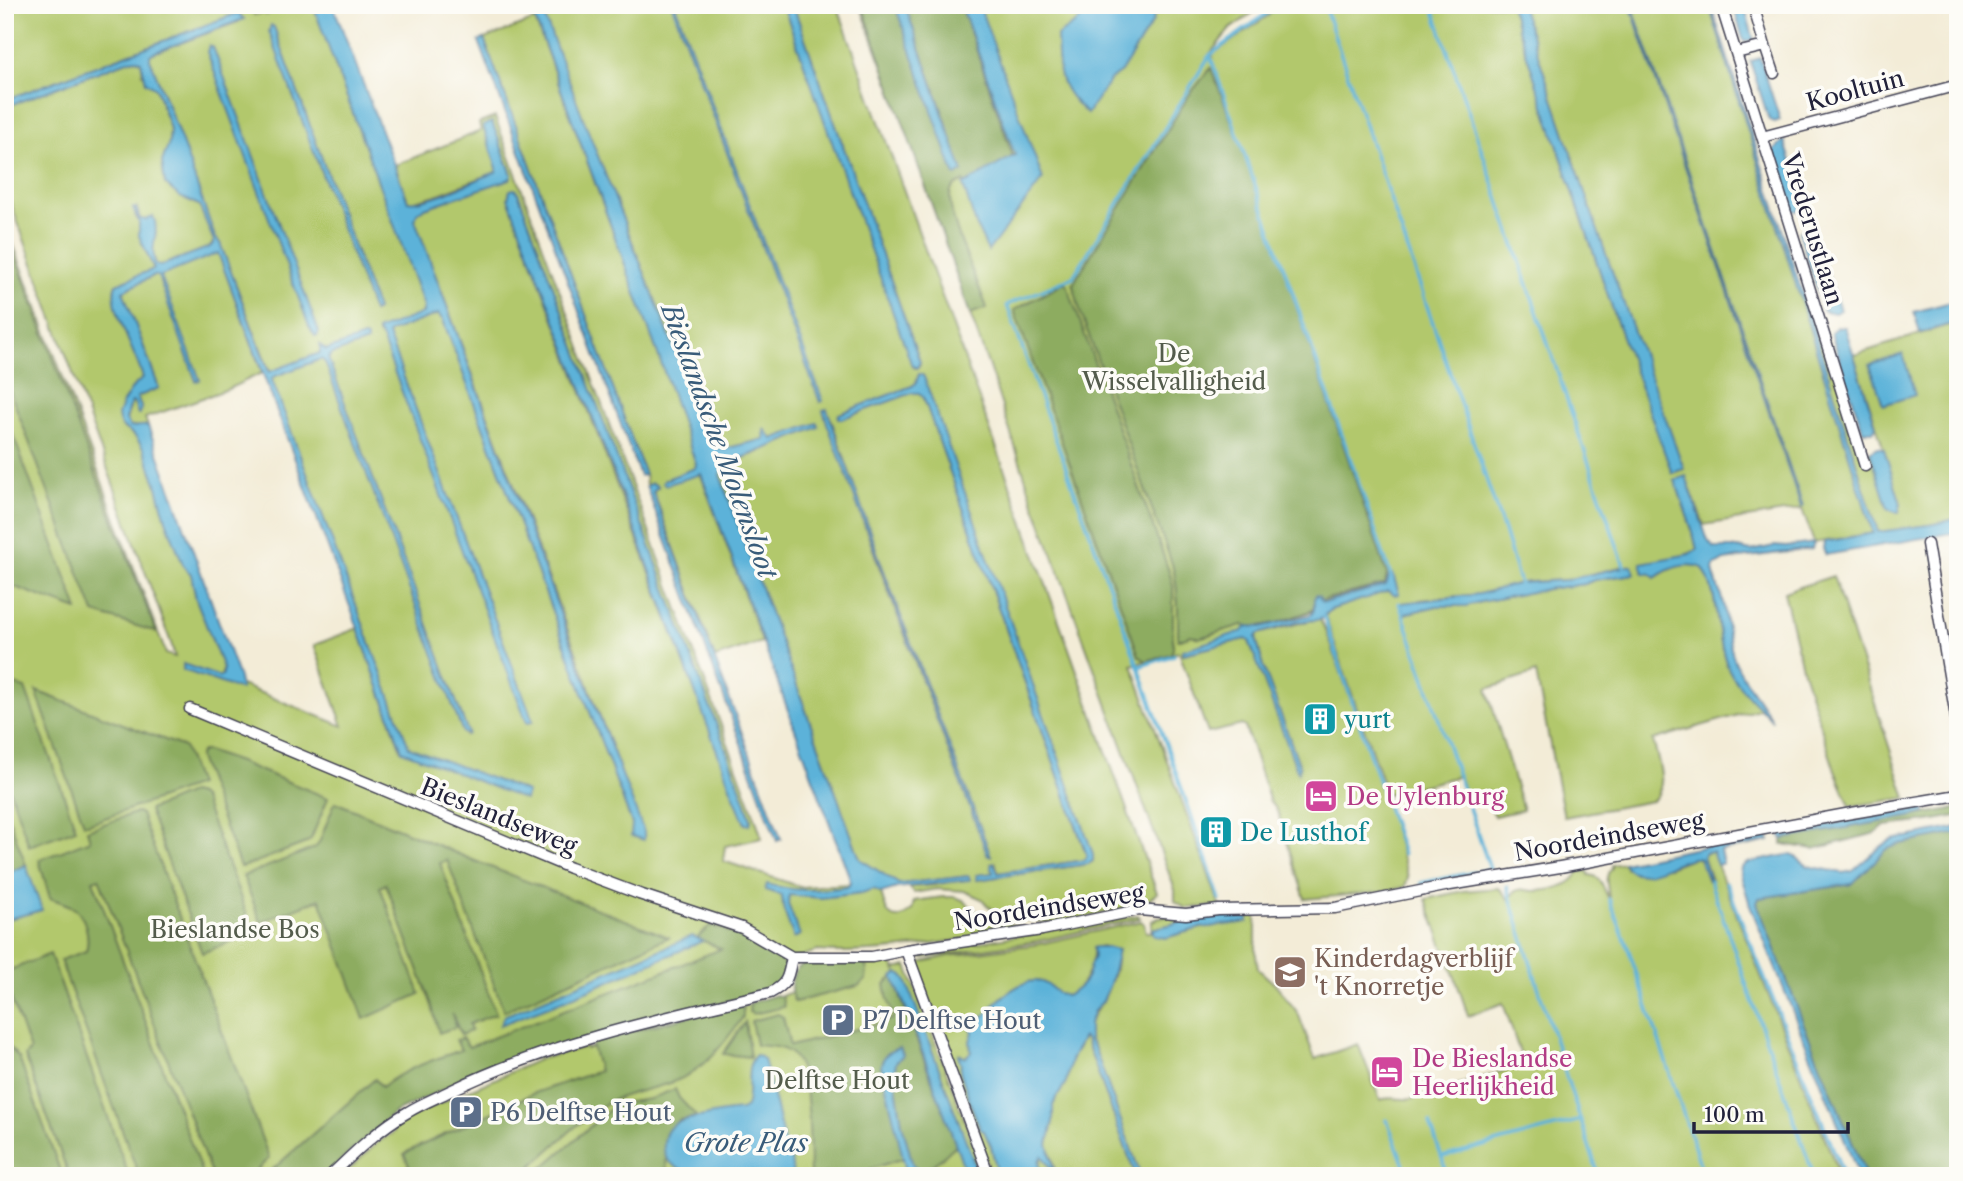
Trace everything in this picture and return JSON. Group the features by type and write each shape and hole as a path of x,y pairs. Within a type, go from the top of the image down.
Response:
{"street":[{"name":"Vrederustlaan","path":"1721,5 1865,466"},
{"path":"1754,5 1774,73"},
{"path":"1736,53 1765,46"},
{"name":"Kooltuin","path":"1762,136 1958,85"},
{"path":"1927,544 1958,729"},
{"name":"Bieslandseweg","path":"190,709 570,868 742,928 792,957"},
{"name":"Noordeindseweg","path":"792,957 861,958 1042,930 1139,910 1185,914 1219,910 1335,908 1450,885 1958,795"},
{"path":"906,950 989,1176"},
{"path":"330,1176 387,1125 409,1111 486,1074 586,1038 770,993 782,987 788,979 792,957"}],"green space":[{"name":"Bieslandse Bos","path":"5,5 259,5 253,9 254,15 267,15 283,7 313,5 424,306 423,313 378,334 382,338 527,722 533,721 388,335 438,314 443,320 632,830 644,834 415,220 417,213 425,208 510,179 512,174 492,122 483,126 496,172 411,202 408,201 395,165 481,131 479,123 495,117 762,838 725,846 723,861 801,887 849,884 851,894 875,889 881,893 887,912 894,918 912,910 914,901 955,897 963,900 978,913 1027,929 896,949 817,951 411,1083 305,1176 5,1176 5,227 166,654 175,657 5,187 5,178 9,183 10,179 5,167 5,107 130,60 141,61 143,74 156,88 170,129 169,143 162,162 165,184 180,197 199,205 214,241 210,247 156,265 152,247 156,233 146,220 140,219 137,208 135,215 139,222 139,236 154,269 116,284 114,293 119,316 143,378 133,387 122,427 134,435 144,449 166,520 184,567 191,574 196,599 223,668 221,677 343,726 314,645 358,628 401,750 527,792 409,748 272,380 272,377 321,359 325,362 465,735 468,733 328,358 332,354 362,344 364,337 326,350 320,345 320,353 270,372 215,237 150,55 243,18 238,13 5,100","holes":["274,27 377,310 374,312","514,189 517,190 751,819 745,824 508,198"]},
{"path":"540,5 672,5 820,402 822,401 675,5 783,5 915,368 920,362 793,5 837,5 1157,893 1145,903 1053,923 1019,919 999,914 982,899 964,891 937,889 914,893 909,887 936,885 968,876 899,884 860,859 720,475 722,466 759,452 816,424 772,439 764,430 765,439 724,449 718,448 710,437","holes":["919,374 923,375 1093,861 1088,864 977,880 977,875 993,874 996,864 998,873 1085,860 1087,857 923,396 912,393 841,419 839,414 912,386","824,410 831,419 881,563 991,856 988,856 878,564"]},
{"path":"860,5 1260,5 1260,8 1230,29 1209,55 1212,61 1213,54 1269,15 1272,5 1510,5 1619,328 1673,473 1683,469 1521,5 1709,5 1874,533 1814,543 1802,509 1704,525 1686,477 1675,480 1697,550 1644,572 1655,578 1678,567 1691,565 1703,568 1712,591 1727,665 1738,683 1762,708 1653,740 1661,781 1652,801 1564,817 1536,673 1487,689 1523,810 1494,816 1488,791 1466,796 1459,776 1387,795 1325,616 1330,610 1392,588 1391,582 1318,604 1311,612 1182,651 1183,654 1246,639 1249,641 1300,767 1263,666 1256,637 1258,634 1320,620 1385,797 1408,877 1405,887 1382,892 1305,899 1278,813 1270,802 1245,727 1242,725 1208,733 1179,652 1132,665 1220,906 1185,908 1175,901 1175,890 1032,498 970,314 974,312","holes":["1624,566 1634,574 1466,606 1437,606 1404,614 1419,600 1479,594 1528,582 1565,580"]},
{"path":"862,5 895,5 955,175 947,124 905,5 961,5 1013,157 967,189 964,181 951,191 950,201 957,231 987,308 970,314"},
{"path":"535,20 696,464 696,468 664,480 700,473 762,642 715,658 653,491 658,487 652,483 646,486 645,475 484,39"},
{"name":"De Wisselvalligheid","path":"1211,68 1249,166 1387,574 1385,584 1319,601 1311,611 1276,623 1254,627 1242,625 1199,638 1191,635 1178,640 1177,592 1172,564 1080,311 1073,284 1189,95"},
{"path":"9,239 156,632 94,613 9,389 5,389 5,241"},
{"path":"218,252 262,373 228,389 145,418 148,426 130,427 126,420 132,402 136,410 141,407 137,397 159,388 123,291 158,276 196,380 199,380 160,276"},
{"path":"1066,282 1173,586 1173,649 1171,654 1146,661 1139,656 1014,310"},
{"path":"1814,313 1865,453 1870,452 1888,508 1901,504 1854,355 1958,322 1958,518 1878,533 1809,315"},
{"path":"5,413 78,610 12,586 5,567"},
{"path":"1833,576 1906,798 1850,806 1835,771 1802,668 1784,592"},
{"path":"5,682 25,688 76,829 29,846 5,776"},
{"path":"36,691 184,747 198,785 84,824"},
{"path":"202,751 239,762 328,798 311,839 240,867 199,758"},
{"name":"Bieslandse Bos","path":"190,793 203,799 254,933 202,953 149,810"},
{"path":"335,802 475,861 669,937 504,1011 447,860 440,863 496,1014 469,1024 471,1031 461,1035 452,1014 456,1027 439,1033 431,1003 386,884 380,887 420,994 364,1019 320,899 261,922 243,876 315,848"},
{"path":"5,808 26,865 5,874"},
{"path":"1958,808 1958,816 1885,826 1876,833 1814,849 1782,844 1782,839"},
{"path":"137,812 141,814 269,1158 251,1176 212,1176 99,878 93,880 203,1176 139,1176 60,960 86,951 86,927 77,911 50,898 39,860 90,840 87,830"},
{"path":"1958,833 1958,1176 1866,1176 1757,903 1759,898 1852,884 1887,849"},
{"path":"1712,852 1840,1176 1141,1176 1088,1034 1090,1022 1105,996 1115,968 1117,950 1102,946 1093,948 1086,977 1070,994 1061,995 1041,982 1026,983 1003,996 971,1028 974,1032 970,1041 971,1052 964,1058 960,1054 960,1071 991,1146 998,1176 992,1176 915,964 949,956 1039,944 1141,921 1146,932 1151,932 1152,921 1160,917 1249,914 1248,916 1256,916 1258,969 1277,986 1298,1013 1315,1059 1358,1044 1380,1100 1412,1099 1520,1066 1523,1062 1503,1003 1468,1016 1426,899 1463,891 1499,888 1509,900 1518,890 1553,889 1566,885 1578,872 1588,871 1589,875 1600,881 1609,899 1607,879 1612,865 1623,863 1626,869 1668,867 1694,857 1699,858 1708,881 1711,880 1703,857 1705,853","holes":["1247,916 1248,921 1201,928 1165,938 1152,929 1185,921"]},
{"path":"1138,915 1140,918 1039,941 915,959 921,952"},
{"path":"711,925 771,952 785,966 783,976 771,989 479,1073 395,1112 324,1176 265,1176 375,1079 382,1087 410,1070 461,1050 456,1040 462,1038 469,1047 721,949 697,938"},
{"path":"50,954 129,1176 69,1176 25,1056 30,1050 5,982 5,972"},
{"name":"Delftse Hout","path":"889,957 896,971 907,966 985,1176 979,1176 903,976 974,1176 342,1176 377,1143 394,1132 400,1121 540,1059 775,998"},
{"path":"819,961 863,962 867,969 866,980 858,986 795,1002 791,988 795,972 804,964"},
{"path":"893,977 956,1145 923,1172 913,1166 902,1124 894,1074 896,1062 903,1055 900,1048 888,1054 881,1066 904,1158 870,1169 864,1176 833,1176 831,1173 810,1176 806,1091 797,1061 789,1052 777,1047 756,1045 751,1021 778,1014 783,1017 790,1046 881,1023 893,1016 885,984"},
{"path":"776,995 782,997 784,1007 754,1014 749,1012 750,1003"},
{"path":"739,1003 743,1008 743,1017 721,1046 694,1071 673,1082 622,1096 607,1103 574,1128 521,1176 413,1176 404,1154 409,1151 534,1093 599,1071 592,1046 594,1041"},
{"path":"745,1022 750,1057 723,1054"},
{"path":"1083,1037 1136,1176 1040,1176 1038,1169 1042,1156 1053,1173 1055,1170 1048,1144 1053,1122 1053,1105 1066,1082 1071,1060"},
{"path":"5,1042 19,1058 62,1176 5,1176"},
{"path":"675,1089 679,1098 697,1117 679,1120 666,1137 666,1167 669,1176 533,1176 609,1110 622,1103 650,1099"}],"water":[{"path":"313,5 333,5 408,201 426,199 496,172 483,126 492,122 512,175 510,179 425,208 417,213 415,220 644,832 644,840 631,836 632,824 443,320 438,314 388,335 533,721 527,723 377,331 423,313 424,306"},
{"path":"530,5 540,5 710,438 718,448 724,449 765,439 765,429 772,439 817,423 819,427 723,466 720,475 860,859 899,884 969,876 970,880 897,888 881,893 874,889 821,898 789,895 788,904 800,935 794,938 781,895 765,890 767,884 807,890 847,887 850,884 701,474 666,485 663,483 664,480 695,468 696,464"},
{"path":"672,5 675,5 823,401 820,402"},
{"path":"783,5 793,5 920,362 917,368 912,366"},
{"path":"895,5 905,5 963,172 955,176"},
{"path":"961,5 979,5 1043,179 988,251 963,185 1015,155"},
{"path":"1087,5 1156,5 1156,11 1152,23 1121,72 1110,80 1087,114 1065,87 1059,70 1057,36 1088,14 1085,9"},
{"path":"1510,5 1521,5 1603,246 1684,469 1672,473 1619,328"},
{"path":"1630,5 1803,506 1801,507 1790,474"},
{"path":"1709,5 1878,532 1958,518 1958,532 1826,555 1823,549 1824,542 1873,533"},
{"path":"1733,5 1744,5 1754,40 1744,42"},
{"path":"238,13 244,19 153,53 150,59 215,237 220,243 269,372 320,353 320,345 326,350 367,338 367,342 332,354 328,358 467,735 463,733 325,362 321,359 273,377 272,380 409,747 527,792 525,800 402,751 218,253 161,276 200,380 196,381 158,276 123,291 159,388 137,397 141,407 140,414 132,402 126,420 130,427 148,426 239,678 241,690 183,670 183,664 220,677 223,674 196,599 191,574 184,567 166,520 144,449 119,421 122,404 133,387 143,378 119,316 114,293 116,284 154,269 139,236 139,222 133,208 136,208 140,219 146,220 153,216 156,228 153,252 156,265 160,266 210,247 214,241 199,205 180,197 165,184 162,162 169,143 170,129 156,88 146,82 141,61 130,60 5,107 5,100"},
{"path":"271,25 274,27 377,310 373,312 269,31"},
{"path":"484,39 645,475 640,476 479,41"},
{"path":"209,45 213,47 319,332 317,336 309,326 207,52"},
{"path":"1760,58 1780,120 1775,122 1769,120 1750,61"},
{"path":"1784,140 1803,196 1804,206 1798,211 1792,211 1773,151"},
{"path":"510,190 517,190 743,795 751,819 750,825 745,824 731,789 508,198"},
{"path":"1808,227 1812,228 1840,310 1835,313 1824,311 1799,232"},
{"path":"1958,300 1958,322 1920,333 1914,312"},
{"path":"1837,327 1845,327 1876,426 1873,431 1863,431 1831,332"},
{"path":"1903,354 1915,395 1883,405 1870,365"},
{"path":"919,374 924,377 1093,854 1093,861 1088,864 977,880 976,875 993,873 991,864 994,862 998,873 1085,860 1087,856 923,396 912,393 838,418 839,414 912,386"},
{"path":"827,409 881,563 991,856 988,856 827,423 823,410"},
{"path":"1878,447 1884,449 1901,504 1899,512 1888,509 1870,452"},
{"path":"1686,476 1708,541 1715,548 1751,551 1814,543 1812,549 1724,560 1714,566 1713,570 1735,661 1772,721 1741,688 1727,665 1715,603 1703,568 1691,565 1678,567 1655,578 1644,573 1641,563 1697,550 1675,480"},
{"path":"652,483 658,486 653,492 781,839 777,841 646,486"},
{"path":"1632,565 1635,574 1466,606 1437,606 1404,614 1400,603 1479,594 1520,583 1565,580"},
{"path":"1393,574 1399,594 1394,595 1388,591 1330,610 1320,620 1289,625 1258,634 1256,637 1263,666 1300,767 1298,773 1249,641 1246,639 1183,654 1182,652 1243,631 1247,626 1261,627 1311,615 1316,595 1322,602 1326,602 1386,585 1389,576"},
{"path":"1925,808 1925,813 1914,816 1782,839 1780,833"},
{"path":"1958,827 1958,833 1887,849 1852,884 1759,898 1757,903 1866,1176 1859,1176 1750,905 1741,868 1747,863 1792,854 1808,866 1843,873 1853,871 1892,840"},
{"path":"1768,834 1770,841 1720,851 1723,863 1717,865 1712,852 1705,853 1703,857 1710,881 1699,858 1638,874 1630,871 1623,863"},
{"path":"26,865 42,910 5,920 5,874"},
{"path":"1248,916 1248,922 1201,928 1165,938 1154,936 1152,929 1185,921"},
{"path":"692,936 703,941 500,1025 504,1016"},
{"path":"1095,947 1118,950 1110,984 1089,1024 1089,1040 1094,1047 1141,1176 1136,1176 1083,1037 1071,1060 1066,1082 1053,1105 1053,1122 1048,1144 1055,1173 1042,1156 1039,1161 1040,1176 998,1176 991,1146 972,1108 960,1071 958,1055 965,1058 971,1052 973,1025 1019,986 1027,982 1042,982 1066,996 1076,990 1087,978"},
{"path":"898,973 906,980 979,1176 967,1176 893,977"},
{"path":"900,1048 903,1055 896,1062 894,1074 902,1124 913,1165 930,1176 901,1176 905,1167 881,1066 888,1054"},
{"name":"Grote Plas","path":"756,1055 764,1059 785,1145 791,1158 793,1176 709,1176 685,1171 674,1165 666,1157 664,1149 664,1140 670,1127 689,1119 746,1107 750,1066"}],"waterway":[{"path":"1220,900 1007,305 1073,277 1210,55 1270,11 1286,5"},
{"path":"1324,5 1520,584"},
{"path":"1432,5 1624,566"},
{"path":"1210,55 1392,579"},
{"path":"1399,603 1490,869 1421,883"},
{"path":"1324,617 1403,854"},
{"path":"1138,667 1174,655"},
{"path":"1710,881 1814,1176"},
{"path":"1726,882 1844,1176"},
{"path":"1507,887 1599,1176"},
{"path":"1609,899 1627,945 1704,1176"},
{"path":"1387,1120 1408,1176"},
{"path":"1442,1157 1581,1120"},
{"path":"1430,1123 1448,1176"}],"place":[{"name":"yurt","path":"1320,719"},
{"name":"De Uylenburg","path":"1321,796"},
{"name":"De Lusthof","path":"1216,832"},
{"name":"Kinderdagverblijf 't Knorretje","path":"1290,972"},
{"name":"P7 Delftse Hout","path":"838,1020"},
{"name":"De Bieslandse Heerlijkheid","path":"1387,1072"},
{"name":"P6 Delftse Hout","path":"466,1112"}],"water label":[{"name":"Bieslandsche Molensloot","path":"719,441"}]}
